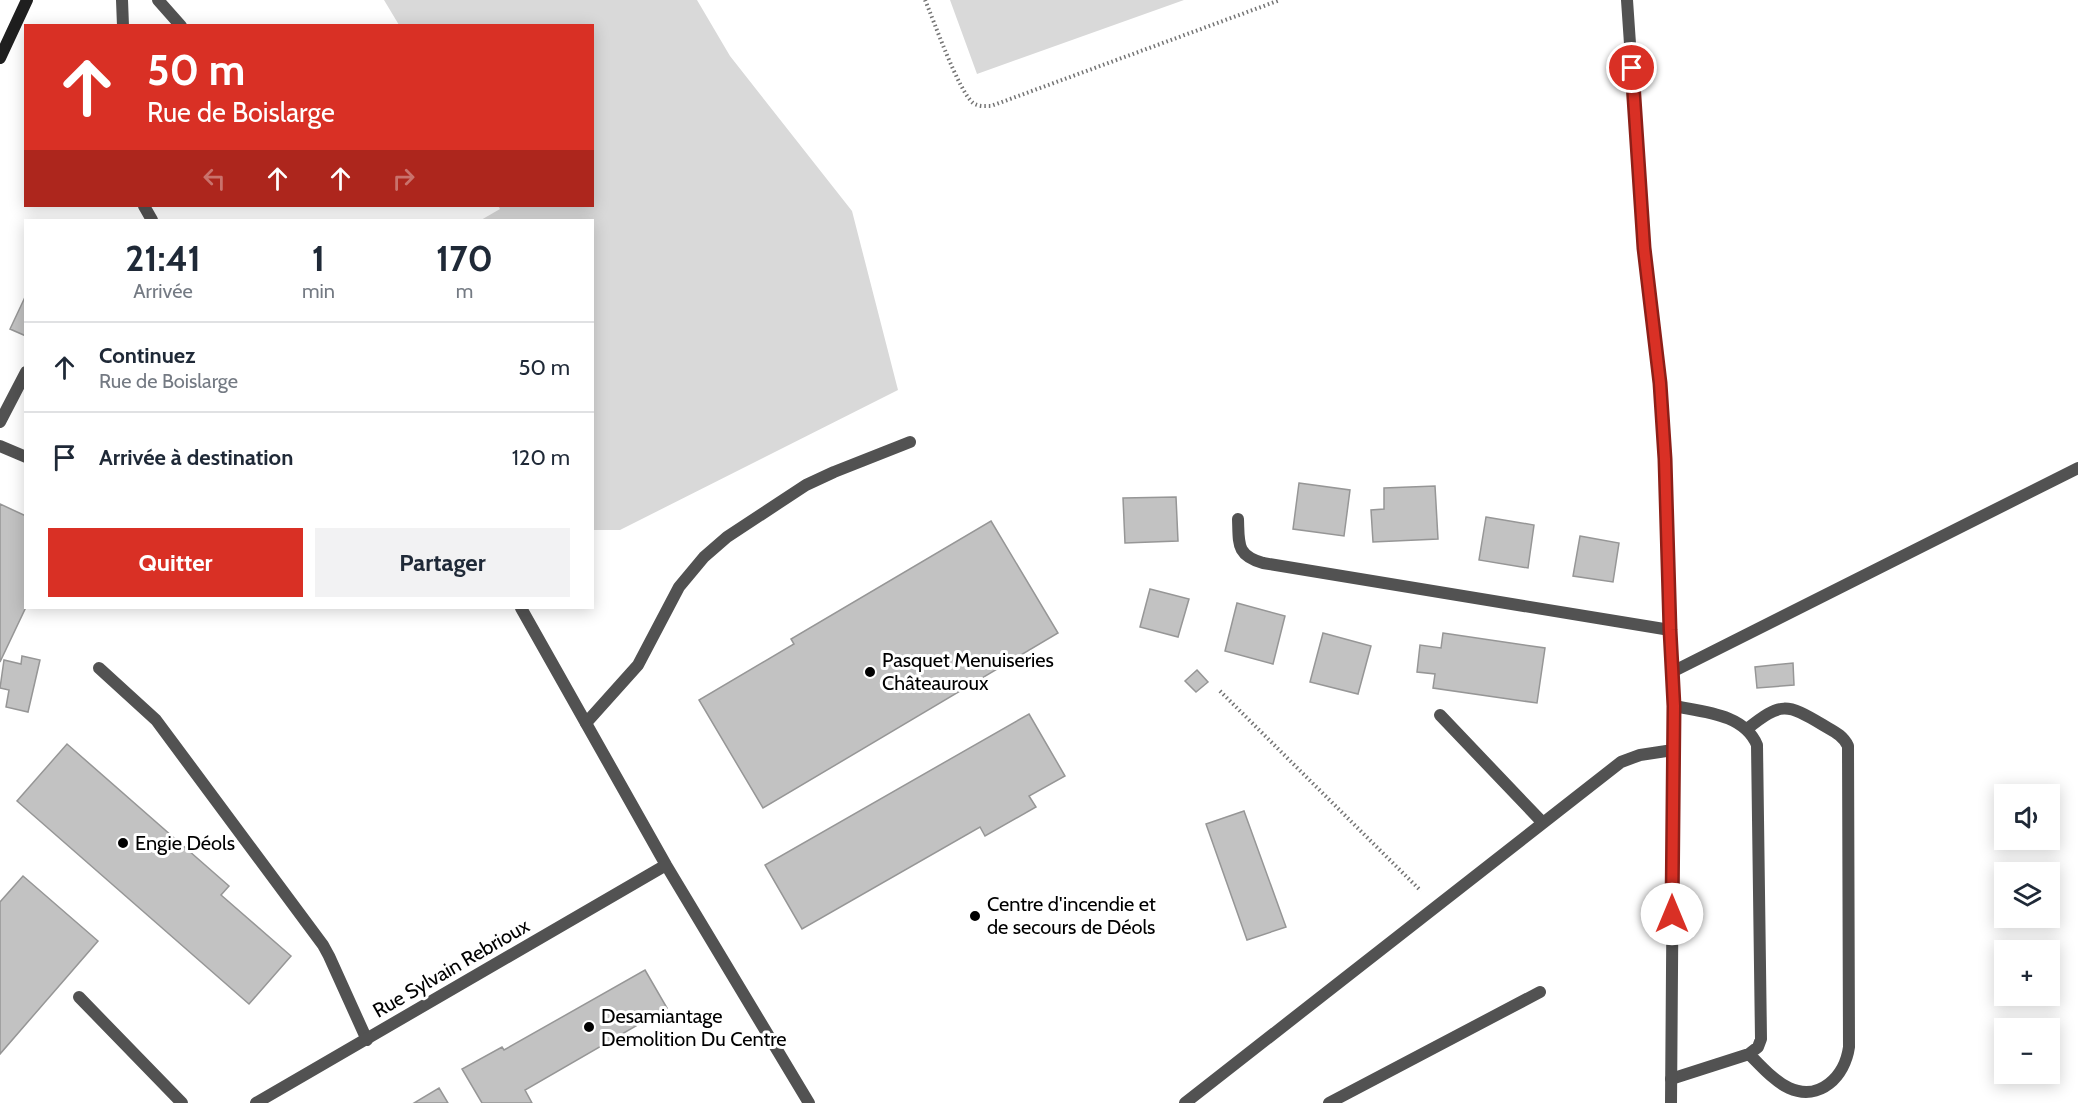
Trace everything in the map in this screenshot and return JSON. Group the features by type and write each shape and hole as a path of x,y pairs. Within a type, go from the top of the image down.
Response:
{"main road":[{"path":"0,58 27,0"}],"street":[{"path":"122,0 123,24"},
{"path":"158,0 179,24"},
{"path":"1627,0 1644,248 1660,383 1665,459 1674,706 1671,1103"},
{"path":"0,422 24,376"},
{"path":"586,723 638,665 680,587 704,557 727,537 806,485 834,471 910,442"},
{"path":"0,446 24,456"},
{"path":"1672,672 2078,468"},
{"path":"1238,519 1239,544 1242,552 1263,563 1670,630"},
{"path":"522,609 666,865 810,1103"},
{"path":"99,668 156,720 323,945 367,1040"},
{"path":"1671,1079 1749,1054 1758,1047 1761,1027 1759,760 1757,746 1747,729 1730,719 1674,706"},
{"path":"1747,729 1775,710 1797,709 1840,735 1848,746 1849,1047 1847,1060 1833,1081 1819,1089 1801,1091 1780,1083 1749,1054"},
{"path":"1440,715 1543,823"},
{"path":"1185,1103 1621,762 1640,755 1673,750"},
{"name":"Rue Sylvain Rebrioux","path":"256,1103 666,865"},
{"path":"1329,1103 1540,992"},
{"path":"78,997 182,1103"}],"path":[{"path":"925,0 967,96 980,106 991,106 1280,0"},
{"path":"1220,691 1436,906"}],"shaded area":[{"path":"384,0 697,0 730,56 852,211 898,390 620,530 594,530 594,219 483,219 500,209 499,207 594,207 594,24 398,24"},
{"path":"950,0 1184,0 977,74"}],"building":[{"path":"24,299 24,335 10,329"},
{"path":"1299,483 1350,490 1344,536 1293,529"},
{"path":"1435,486 1438,539 1373,542 1371,510 1384,509 1384,488"},
{"path":"1176,497 1178,541 1125,543 1123,498"},
{"path":"0,504 24,515 25,609 0,662"},
{"path":"1486,517 1534,525 1528,568 1479,560"},
{"name":"Pasquet Menuiseries Châteauroux","path":"991,521 1058,633 763,808 699,700 794,644 791,639"},
{"path":"1580,536 1619,543 1613,582 1573,576"},
{"path":"1150,589 1189,599 1178,637 1140,627"},
{"path":"1237,603 1285,616 1273,664 1225,651"},
{"path":"1323,633 1371,646 1358,694 1310,682"},
{"path":"1443,633 1545,648 1537,703 1433,688 1435,674 1417,672 1420,645 1441,648"},
{"path":"22,656 40,660 28,712 6,707 9,690 0,688 4,660 21,664"},
{"path":"1793,663 1794,685 1757,688 1755,667"},
{"path":"1197,670 1208,682 1196,692 1185,681"},
{"path":"1029,714 1065,776 1029,796 1036,807 985,836 980,827 802,929 765,865"},
{"name":"Engie Déols","path":"67,744 229,886 221,895 291,956 249,1004 17,801"},
{"path":"1244,811 1286,927 1247,940 1206,824"},
{"path":"23,876 98,941 0,1054 0,902"},
{"name":"Desamiantage Demolition Du Centre","path":"645,970 667,1008 525,1090 532,1103 482,1103 462,1069 502,1047 504,1050"},
{"path":"439,1088 448,1103 414,1103"}],"place":[{"name":"Pasquet Menuiseries Châteauroux","path":"870,672"},
{"name":"Engie Déols","path":"123,843"},
{"name":"Centre d'incendie et de secours de Déols","path":"975,916"},
{"name":"Desamiantage Demolition Du Centre","path":"589,1027"}],"route":[{"path":"1632,68 1644,248 1660,383 1665,459 1674,706 1672,914"}]}
